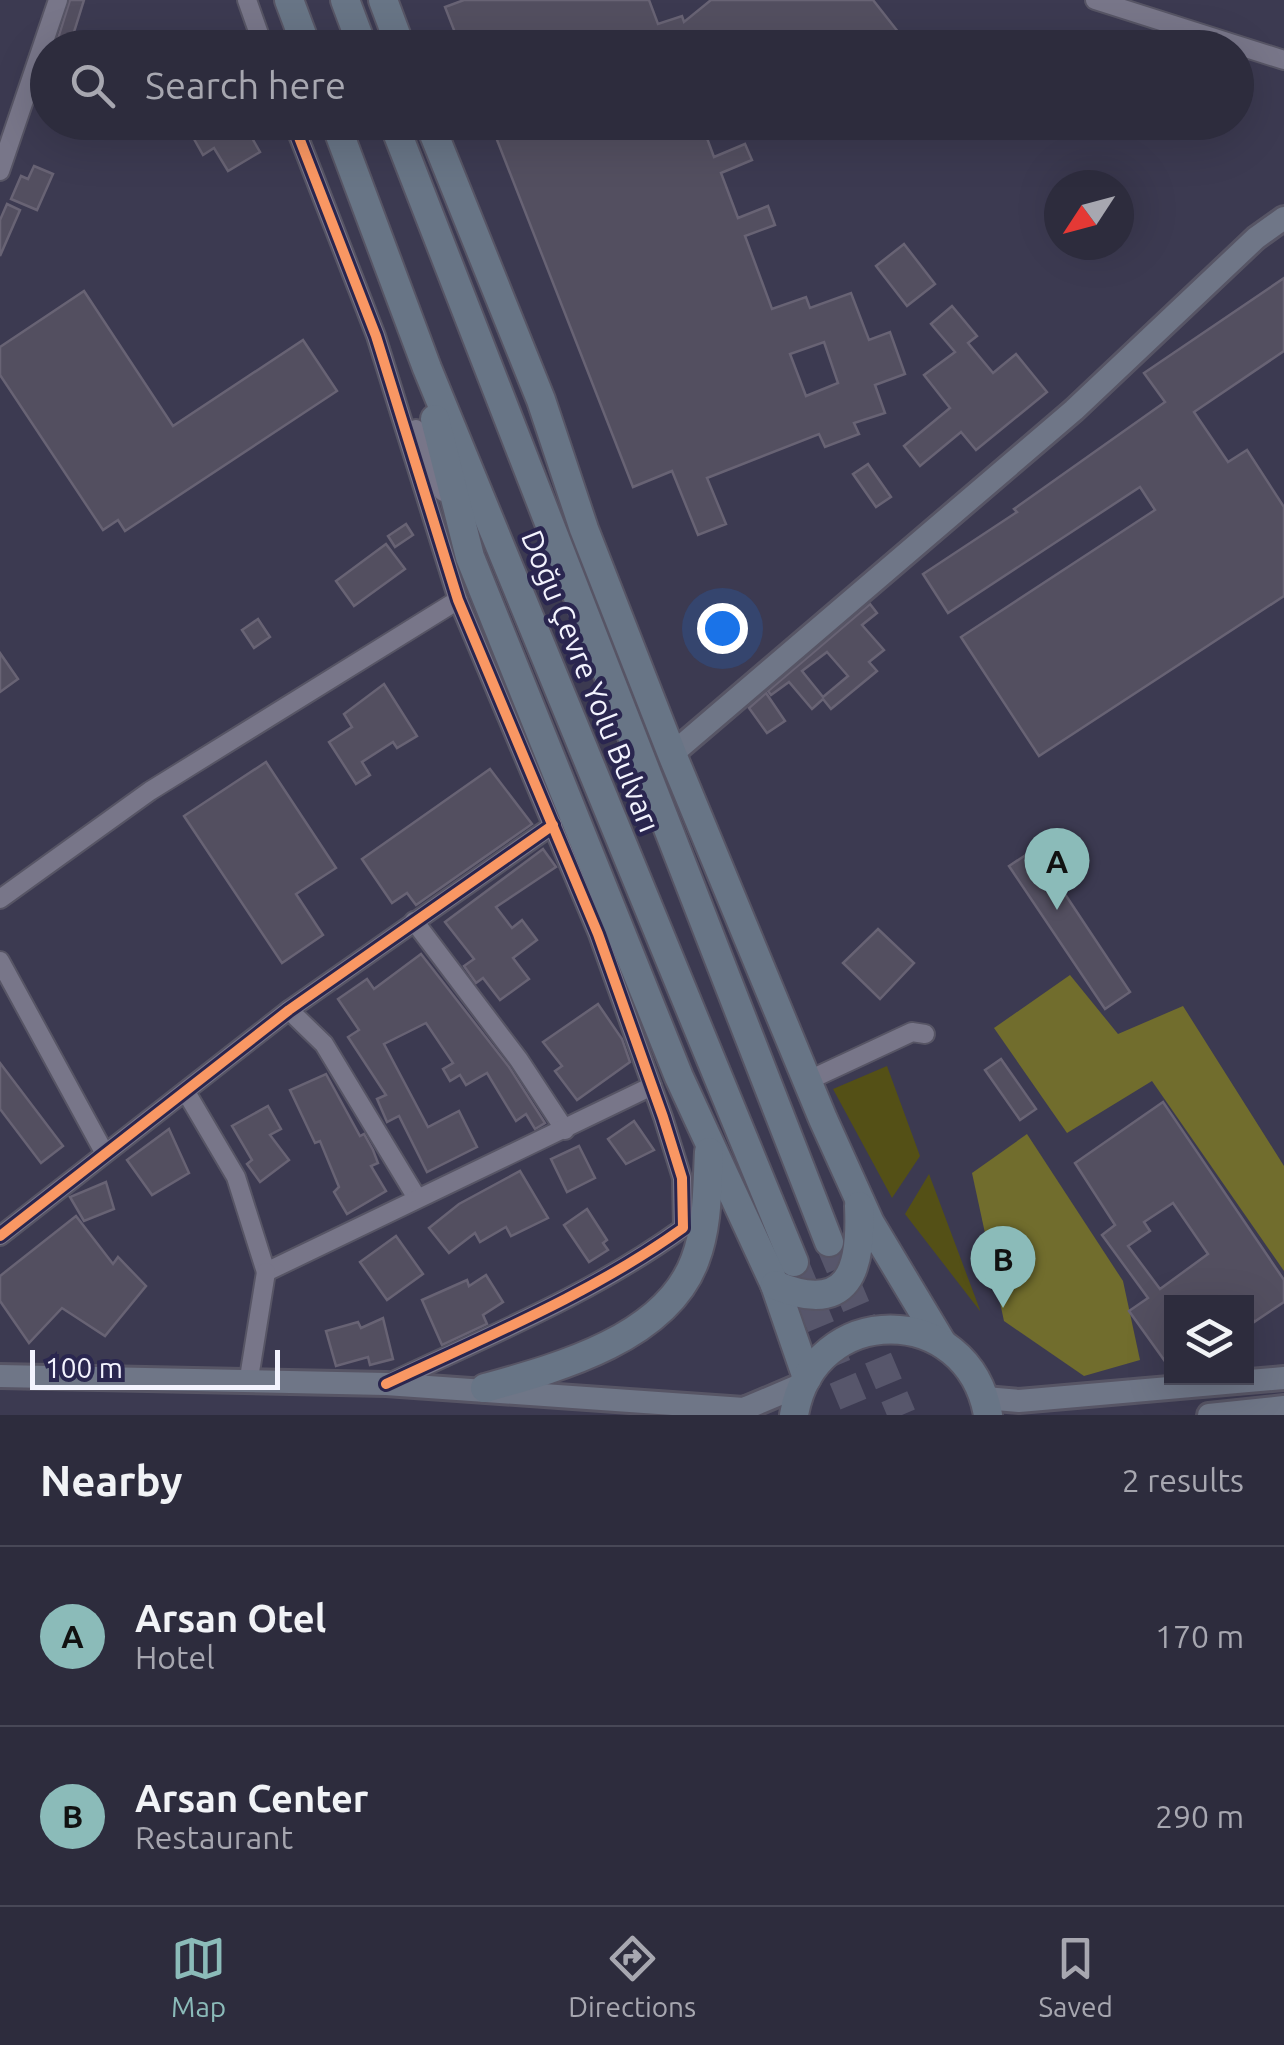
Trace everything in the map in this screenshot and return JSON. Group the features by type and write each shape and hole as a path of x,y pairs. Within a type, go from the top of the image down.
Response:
{"highway":[{"path":"289,0 300,30"},
{"path":"345,0 356,30"},
{"path":"383,0 394,30"},
{"name":"Doğu Çevre Yolu Bulvarı","path":"342,140 426,368 794,1262"},
{"name":"Doğu Çevre Yolu Bulvarı","path":"400,140 830,1242"},
{"path":"437,140 541,400 584,529 672,754 859,1201 942,1343 968,1367 986,1406"},
{"path":"426,368 442,458 470,557 709,1146 774,1285 805,1381"},
{"path":"484,1388 568,1366 627,1335 671,1298 695,1262 706,1212 709,1146"},
{"path":"774,1285 818,1296 840,1290 858,1265 859,1201"},
{"path":"794,1415 805,1381 838,1344 863,1332 890,1328 917,1332 942,1343"}],"main road":[{"path":"672,754 1074,410 1256,238 1284,218"},
{"path":"0,1376 249,1378 484,1388 744,1409 805,1381"},
{"path":"986,1406 1284,1378"},
{"path":"1209,1415 1284,1406"}],"street":[{"path":"48,30 58,0"},
{"path":"246,0 257,30"},
{"path":"1095,0 1190,30"},
{"path":"1254,50 1284,60"},
{"path":"0,170 30,82"},
{"path":"300,140 376,336 470,557"},
{"path":"376,336 458,600 598,934 652,1086 682,1178 683,1228 593,1288 386,1384"},
{"path":"0,899 150,792 458,600"},
{"path":"0,1236 290,1010 552,825"},
{"path":"414,921 519,1060 564,1130"},
{"path":"0,960 104,1152"},
{"path":"290,1010 324,1044 417,1198"},
{"path":"808,1081 912,1032 925,1034"},
{"path":"266,1272 652,1086"},
{"path":"186,1092 236,1177 266,1272 249,1378"}],"shaded area":[{"path":"1070,975 1118,1034 1183,1006 1284,1166 1284,1271 1152,1081 1067,1133 994,1028"},
{"path":"887,1066 920,1156 892,1198 833,1089"},
{"path":"1027,1134 1123,1281 1140,1360 1084,1376 1004,1321 972,1173"},
{"path":"929,1174 980,1310 980,1311 905,1214"}],"building":[{"path":"70,0 84,0 75,30 61,30"},
{"path":"464,0 649,0 658,24 682,16 684,22 711,0 873,0 897,30 454,30 445,7"},
{"path":"195,140 253,140 260,152 228,171 214,148 203,155"},
{"path":"497,140 708,140 714,157 745,144 752,160 721,173 738,218 768,206 775,225 745,236 772,309 806,297 810,308 851,293 869,340 890,332 905,374 875,385 885,413 854,423 859,434 825,447 819,434 707,478 726,524 698,535 672,471 633,487","holes":["824,342 838,383 806,396 790,354"]},
{"path":"34,166 53,174 37,210 11,199 21,176 28,179"},
{"path":"7,204 20,210 0,256 0,220"},
{"path":"904,244 935,284 907,306 876,266"},
{"path":"1284,278 1284,351 1194,412 1228,462 1247,450 1284,507 1284,596 1039,756 961,637 1155,510 1140,487 948,613 923,574 1017,512 1014,509 1165,402 1144,373"},
{"path":"84,291 173,426 303,340 337,391 125,531 118,520 103,530 0,375 0,347"},
{"path":"952,306 977,336 968,343 993,373 1016,354 1047,392 976,450 961,432 920,466 904,446 950,408 924,375 955,352 931,324"},
{"path":"868,464 891,497 876,507 853,474"},
{"path":"406,524 413,535 395,547 388,536"},
{"path":"386,544 405,569 354,606 336,581"},
{"path":"870,604 877,613 862,625 884,650 869,662 877,671 831,709 823,699 812,709 789,682 771,695 768,691","holes":["827,652 848,676 823,697 802,671"]},
{"path":"258,619 270,637 254,648 242,630"},
{"path":"0,653 18,679 0,692"},
{"path":"384,684 417,736 397,748 393,742 362,762 370,775 356,784 329,742 352,727 344,714"},
{"path":"766,693 785,721 767,733 749,708"},
{"path":"266,762 336,868 296,894 323,935 282,963 184,816"},
{"path":"490,769 532,824 416,905 407,893 392,903 362,859"},
{"path":"543,849 556,867 496,907 512,928 522,920 537,940 513,958 529,979 500,1000 483,978 476,983 464,966 474,959 445,922"},
{"path":"1035,849 1130,992 1105,1009 1009,866"},
{"path":"878,929 914,963 880,999 843,963"},
{"path":"421,954 509,1067 545,1123 535,1129 526,1114 516,1121 487,1073 466,1085 460,1075 450,1081 443,1069 453,1063 426,1023 384,1044 428,1127 459,1111 477,1147 427,1172 399,1116 387,1122 377,1099 386,1095 348,1037 359,1030 338,999 367,979 374,989"},
{"path":"598,1004 622,1039 630,1062 577,1100 555,1071 562,1066 543,1042"},
{"path":"1001,1059 1036,1109 1020,1120 985,1070"},
{"path":"0,1063 63,1146 41,1163 0,1109"},
{"path":"326,1074 360,1136 364,1134 373,1150 378,1163 371,1166 386,1191 347,1214 334,1192 339,1187 320,1141 315,1143 290,1090"},
{"path":"1163,1102 1284,1280 1284,1302 1254,1322 1254,1295 1164,1295 1164,1360 1129,1311 1148,1298 1102,1235 1115,1225 1075,1163","holes":["1173,1203 1208,1254 1160,1289 1128,1246 1150,1231 1144,1222"]},
{"path":"268,1106 281,1129 270,1135 289,1160 260,1182 247,1164 252,1160 232,1126"},
{"path":"634,1121 654,1150 626,1164 608,1139"},
{"path":"169,1129 189,1173 152,1195 127,1160"},
{"path":"579,1146 595,1178 567,1192 551,1159"},
{"path":"520,1171 548,1218 511,1236 506,1227 480,1242 475,1233 449,1253 429,1228 459,1204"},
{"path":"106,1182 114,1209 84,1221 70,1197"},
{"path":"587,1209 607,1240 603,1243 608,1250 589,1262 564,1225"},
{"path":"76,1216 113,1264 118,1257 146,1286 105,1336 62,1308 29,1343 0,1301 0,1276"},
{"path":"396,1236 423,1274 387,1300 360,1262"},
{"path":"486,1275 503,1302 483,1315 487,1324 442,1345 422,1300 467,1280 469,1286"},
{"path":"383,1318 393,1359 370,1365 368,1357 336,1366 326,1331 358,1322 361,1328"}],"tunnel":[{"path":"829,1242 902,1415"},
{"path":"794,1262 858,1415"}],"cycle path":[{"path":"300,140 376,336 458,600 598,934 682,1178 683,1228 575,1294 386,1384"},
{"path":"0,1236 289,1010 553,825"}],"place":[{"name":"Arsan Otel","path":"1057,910"},
{"name":"Arsan Center","path":"1003,1308"}]}
